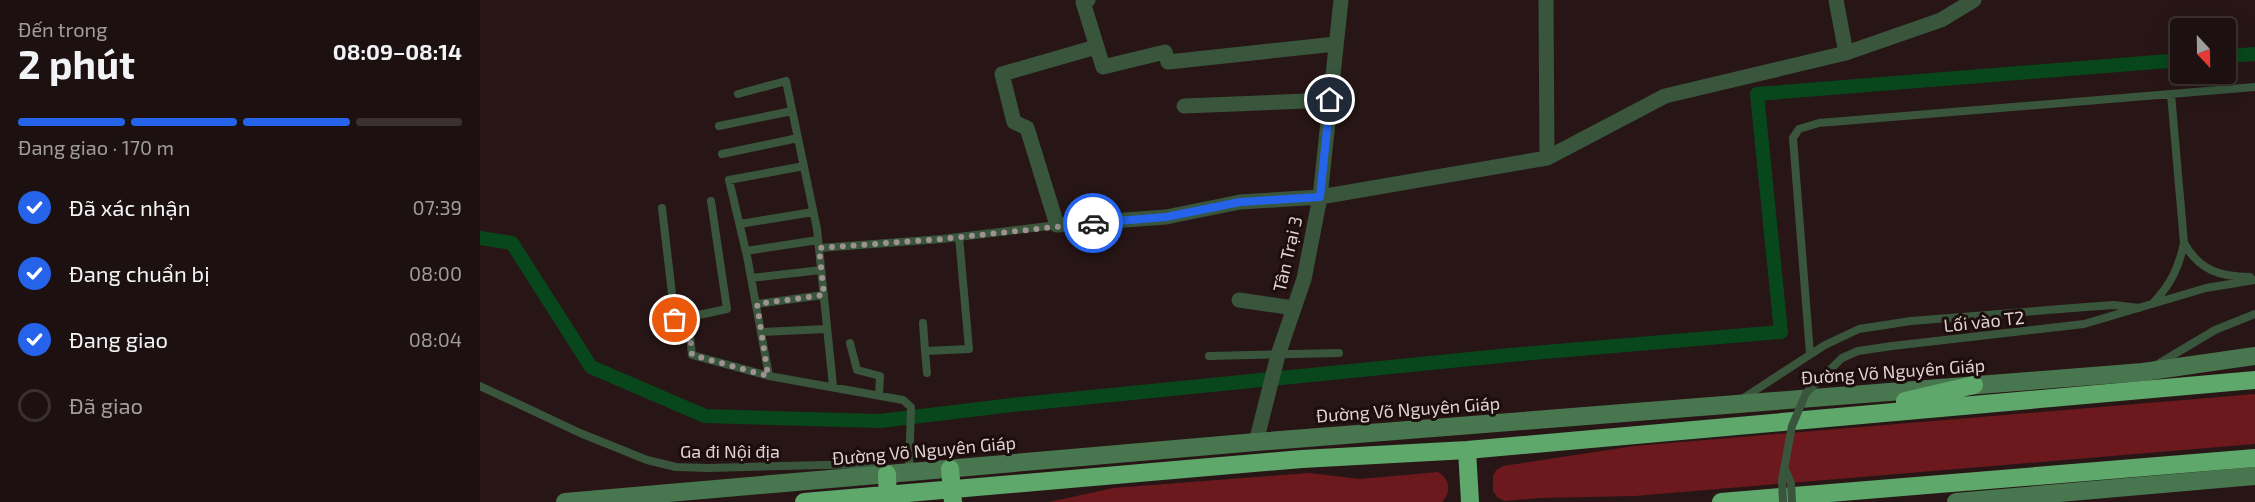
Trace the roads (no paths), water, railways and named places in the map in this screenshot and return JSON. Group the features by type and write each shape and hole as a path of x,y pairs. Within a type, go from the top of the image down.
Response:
{"highway":[{"path":"804,502 952,495 1113,474 1302,459 1467,450 2255,380"},
{"path":"1836,416 1974,386"},
{"path":"1467,450 1470,502"},
{"path":"1721,502 2255,458"},
{"path":"950,469 952,495"},
{"path":"887,474 888,498"}],"main road":[{"name":"Đường Võ Nguyên Giáp","path":"564,502 1256,442 2143,372 2255,356"},
{"path":"1082,457 1113,474"},
{"path":"1956,502 2255,476"}],"street":[{"path":"1088,0 1083,2 1102,67 1165,52 1168,62 1336,44"},
{"name":"Tân Trại 3","path":"1256,442 1277,363 1304,279 1320,197 1341,0"},
{"path":"1546,0 1547,158"},
{"path":"1836,0 1846,53"},
{"path":"1096,47 1002,74 1014,122 1027,128 1057,225 1166,217 1240,202 1320,197 1547,158 1665,96 1846,53 1941,20 1974,0"},
{"path":"1184,106 1330,100"},
{"path":"1239,300 1294,308"}],"lane":[{"path":"738,94 786,81 818,244 833,387"},
{"path":"1810,354 1793,138 1799,129 1819,123 2255,87"},
{"path":"2152,304 2169,286 2181,259 2184,243 2171,94"},
{"path":"719,126 792,111"},
{"path":"722,154 798,138"},
{"path":"768,376 757,304 729,180 804,166"},
{"path":"675,320 728,309 711,201"},
{"path":"662,208 675,320"},
{"path":"740,224 813,212"},
{"path":"746,252 818,244 959,237 1057,225"},
{"path":"925,351 969,349 959,237"},
{"path":"2184,243 2191,255 2210,270 2225,275 2255,278"},
{"path":"751,278 821,270"},
{"name":"Lối vào T2","path":"1783,502 1782,480 1792,426 1806,393 1842,358 1858,351 1892,346 2084,324 2206,288 2255,278"},
{"path":"757,304 824,295"},
{"path":"1734,404 1810,354 1841,336 1859,329 1883,324 2114,305 2139,308"},
{"path":"2143,372 2215,330 2255,314"},
{"path":"675,320 689,326 692,355 768,376 903,400 911,407 909,472"},
{"path":"923,323 927,373"},
{"path":"761,332 827,329"},
{"path":"850,343 857,370 880,376 879,395"},
{"path":"1209,356 1277,363 1339,353"},
{"name":"Ga đi Nội địa","path":"480,386 590,437 647,460 676,466 708,468 864,464 887,474"},
{"path":"1785,469 1791,483 1792,502"}],"waterway":[{"path":"2236,55 2255,54"},
{"path":"480,238 512,243 591,367 705,416 880,421 1012,405 1510,355 1781,332 1757,94 2170,61"}]}
